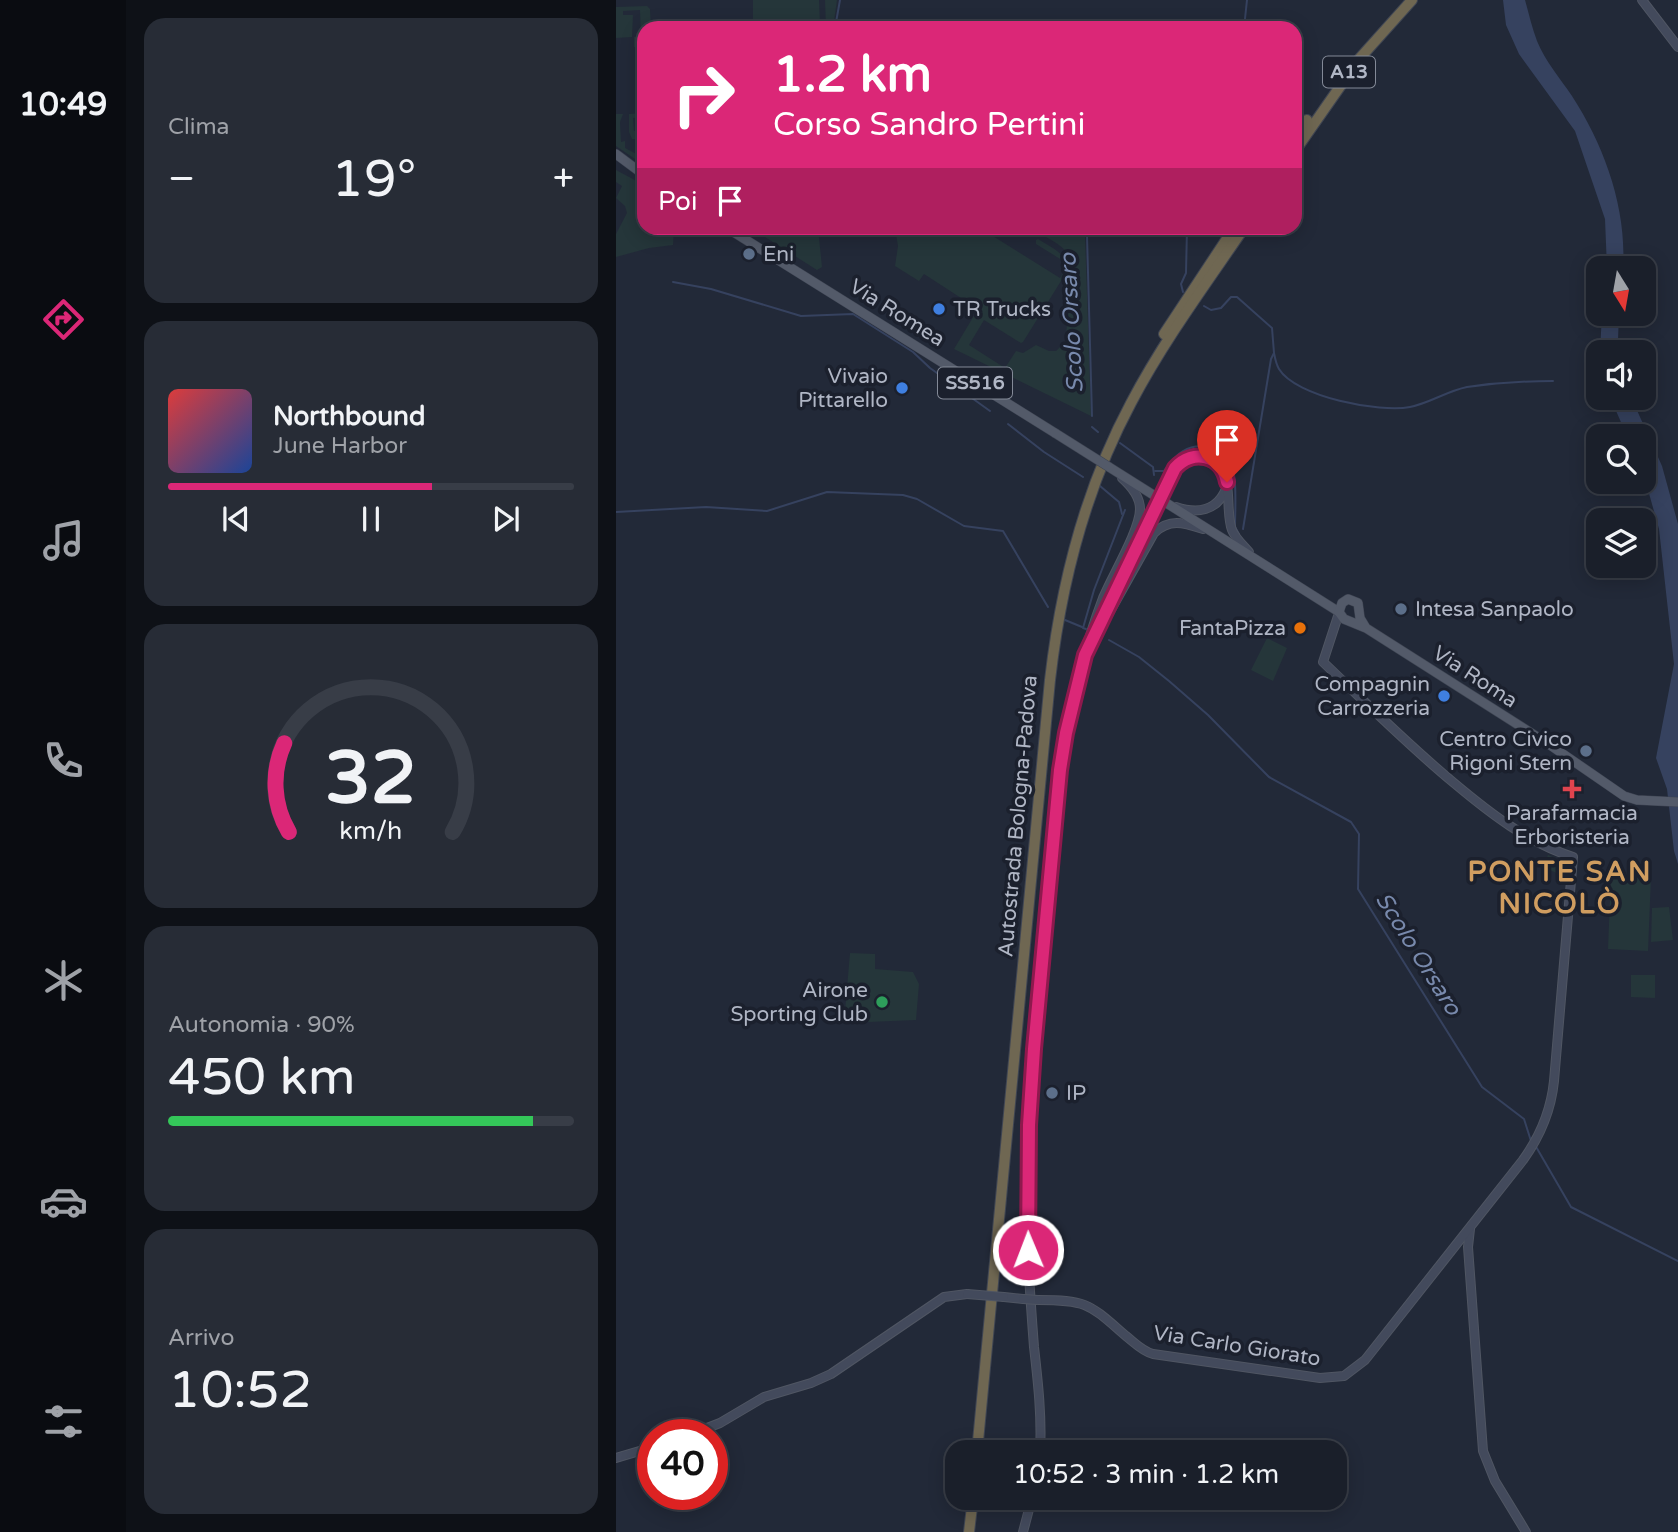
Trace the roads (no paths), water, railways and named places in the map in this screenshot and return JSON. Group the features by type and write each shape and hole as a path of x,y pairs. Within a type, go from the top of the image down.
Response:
{"highway":[{"name":"A13","path":"1302,127 1349,62 1402,0"},
{"name":"A13","path":"1302,141 1360,58 1412,0"},
{"name":"Autostrada Bologna-Padova","path":"971,1440 1043,679 1053,606 1076,514 1106,437 1146,363 1229,235"},
{"name":"Autostrada Bologna-Padova","path":"978,1440 1049,693 1062,596 1083,517 1130,404 1177,327 1239,235"},
{"path":"962,1532 965,1510"},
{"path":"970,1532 972,1510"}],"main road":[{"path":"616,153 637,170"},
{"path":"616,161 637,172"},
{"name":"Via Romea","path":"738,235 1155,496"},
{"name":"Via Roma","path":"1155,496 1192,514 1217,535 1324,601 1343,618 1366,628 1550,745 1620,793 1646,801 1678,802"},
{"path":"1324,601 1356,601 1366,628"},
{"path":"1344,601 1340,605 1343,618 1357,618 1360,612"}],"street":[{"path":"1642,0 1678,47"},
{"path":"1085,655 1175,468 1190,457 1204,456 1221,466 1227,482 1231,530 1253,557"},
{"path":"1040,1440 1040,1403 1027,1231 1029,1125 1060,770 1071,706 1085,655 1103,599 1140,512 1138,500 1125,480 1109,467"},
{"path":"1192,514 1216,505 1227,482"},
{"path":"1085,655 1150,539 1159,529 1169,523 1180,522 1217,535"},
{"name":"Via Carlo Giorato","path":"727,1419 764,1397 831,1374 944,1297 956,1293 1084,1303 1100,1313 1138,1346 1153,1354 1320,1378 1341,1377 1355,1370 1365,1360 1474,1223 1534,1144 1546,1119 1552,1095 1573,857 1532,841 1471,797 1384,722 1323,662 1343,618"},
{"path":"1474,1223 1468,1237 1468,1247 1483,1451 1487,1465 1526,1532"},
{"name":"Via Carlo Giorato","path":"1456,1244 1468,1237"},
{"path":"1456,1244 1468,1247"},
{"path":"616,1458 637,1452"},
{"path":"1023,1532 1029,1510"}],"water":[{"path":"1503,0 1525,0 1540,48 1584,115 1603,156 1617,200 1623,256 1607,256 1605,219 1575,131 1519,54 1506,25"},
{"path":"1601,326 1619,326 1618,340 1601,340"},
{"path":"1616,410 1637,410 1643,424 1622,424"},
{"path":"1656,453 1678,524 1678,864 1667,789 1656,758 1674,664 1659,529 1656,508 1653,508 1649,494 1656,494"}],"waterway":[{"name":"Scolo Orsaro","path":"836,21 840,0"},
{"path":"1245,21 1247,0"},
{"name":"Scolo Orsaro","path":"1087,235 1092,416"},
{"path":"1183,292 1181,284 1186,273 1187,235"},
{"path":"673,282 711,289 801,316 853,314 913,352 930,368 990,411"},
{"path":"1204,306 1211,310 1221,308 1231,297 1237,297 1272,328 1274,353 1243,529"},
{"path":"1274,353 1279,369 1302,388 1340,401 1379,408 1410,407 1467,387 1553,381"},
{"path":"1008,424 1083,477"},
{"name":"Scolo Orsaro","path":"1092,427 1098,432"},
{"name":"Scolo Orsaro","path":"1120,443 1153,467 1154,475"},
{"path":"1155,471 1164,471 1177,455 1190,448 1206,447 1220,452 1233,470 1235,527 1239,534"},
{"path":"1100,486 1119,502 1122,514"},
{"path":"616,512 706,507 767,511 827,492 903,495 917,499 964,526 1003,531 1048,607"},
{"name":"Scolo Orsaro","path":"1086,629 1083,628 1094,590 1125,510"},
{"path":"1065,620 1082,627"},
{"name":"Scolo Orsaro","path":"1109,640 1139,657 1169,681 1208,715 1269,777 1351,822 1359,834 1358,889 1482,1087 1524,1119 1531,1141"},
{"name":"Scolo Orsaro","path":"1535,1145 1571,1207 1678,1261"}],"place":[{"name":"Eni","path":"749,254"},
{"name":"TR Trucks","path":"939,309"},
{"name":"Vivaio Pittarello","path":"902,388"},
{"name":"Intesa Sanpaolo","path":"1401,609"},
{"name":"FantaPizza","path":"1300,628"},
{"name":"Compagnin Carrozzeria","path":"1444,696"},
{"name":"Centro Civico Rigoni Stern","path":"1586,751"},
{"name":"Parafarmacia Erboristeria","path":"1572,789"},
{"name":"Airone Sporting Club","path":"882,1002"},
{"name":"IP","path":"1052,1093"}],"district":[{"name":"PONTE SAN NICOLÒ","path":"1560,888"}]}
